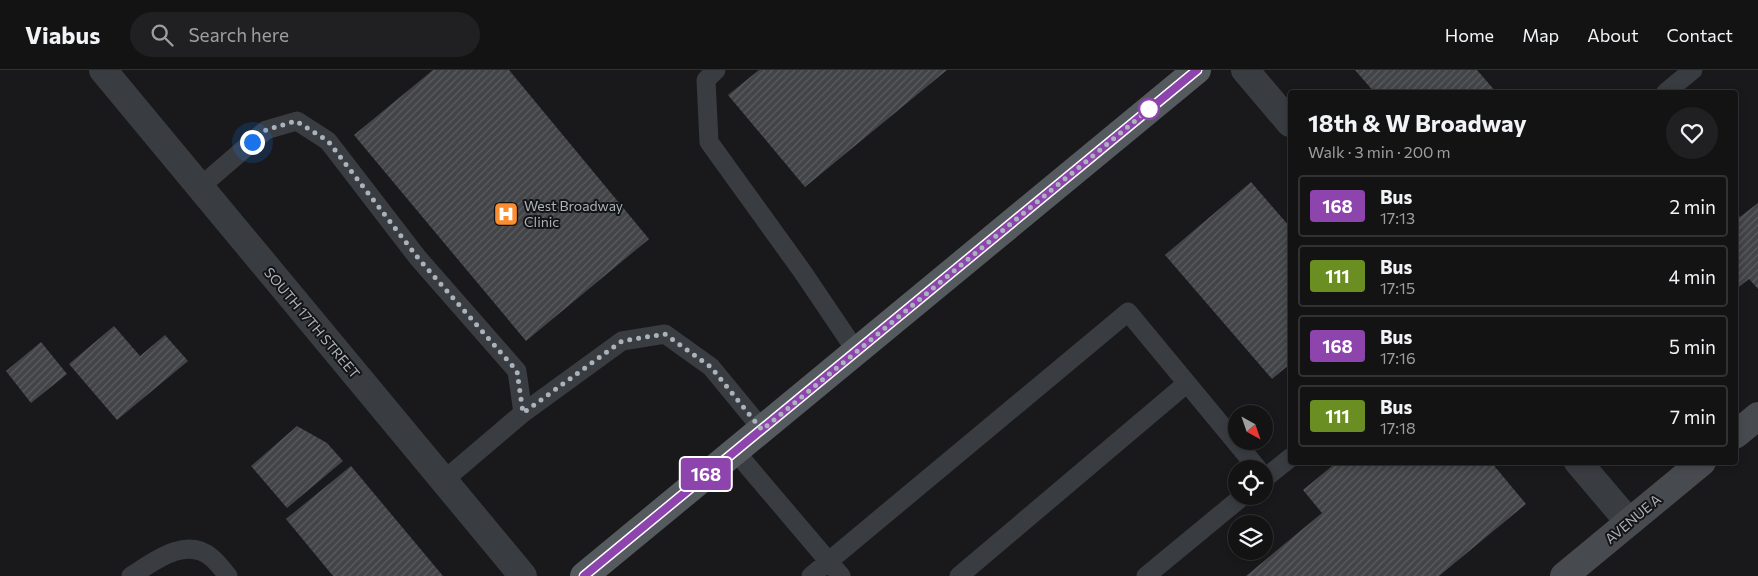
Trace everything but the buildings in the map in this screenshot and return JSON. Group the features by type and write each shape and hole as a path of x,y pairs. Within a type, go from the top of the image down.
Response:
{"main road":[{"path":"584,576 1197,70"}],"street":[{"name":"SOUTH 17TH STREET","path":"103,70 523,576"},
{"path":"1245,70 1288,122"},
{"path":"1738,433 1758,416"},
{"path":"1581,465 1629,522"},
{"name":"AVENUE A","path":"1564,576 1698,465"}],"lane":[{"path":"716,70 706,80 710,142 802,271 856,351"},
{"path":"1668,90 1693,70"},
{"path":"200,187 266,130 296,121 328,141 418,258 517,371 523,413"},
{"path":"811,576 1128,312 1250,460"},
{"path":"443,481 523,413 622,341 665,334 711,367 762,430"},
{"path":"959,576 1186,384"},
{"path":"735,450 841,576"},
{"path":"1273,469 1288,459"},
{"path":"1146,576 1232,505"},
{"path":"131,576 156,560 184,548 198,550 211,557 228,576"}],"bus line":[{"name":"168","path":"584,576 1197,70"}],"place":[{"name":"West Broadway Clinic","path":"506,214"}],"route":[{"path":"252,142 266,130 296,121 328,141 418,258 517,371 523,413 622,341 665,334 711,367 762,430 1153,106 1149,109"}]}
